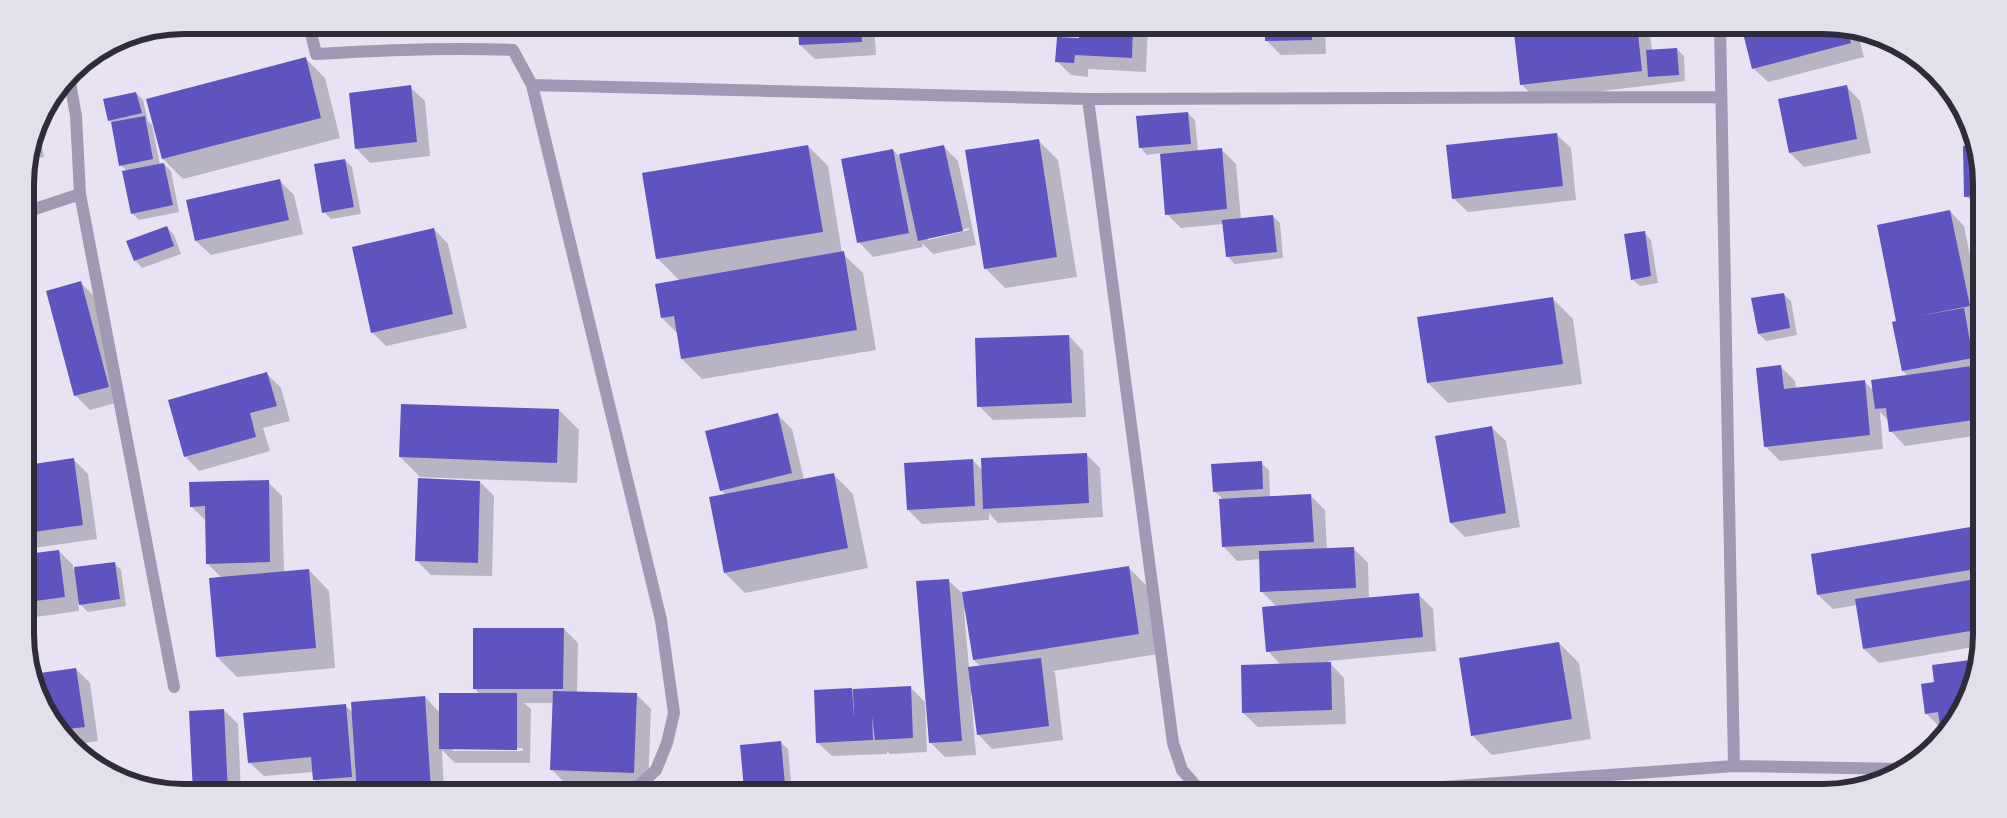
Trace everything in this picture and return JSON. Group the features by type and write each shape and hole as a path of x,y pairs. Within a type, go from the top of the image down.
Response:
{"street":[{"path":"312,34 316,54 421,49 475,48 513,50 532,85 661,620 674,713 667,743 656,770 640,784"},
{"path":"1720,34 1734,766"},
{"path":"532,85 1088,99 1721,97"},
{"path":"71,86 76,116 80,194 174,688"},
{"path":"1088,99 1173,743 1182,770 1194,784"},
{"path":"34,209 80,194"},
{"path":"1484,784 1734,766 1890,769"}],"building":[{"path":"798,34 862,34 862,42 799,45"},
{"path":"1079,34 1133,34 1132,58 1075,55 1074,63 1055,62 1057,37 1079,38"},
{"path":"1265,34 1312,34 1312,40 1265,41"},
{"path":"1514,34 1638,34 1642,71 1520,85"},
{"path":"1743,34 1823,34 1849,36 1851,43 1752,69"},
{"path":"1677,48 1679,75 1648,77 1646,50"},
{"path":"306,57 321,118 162,159 146,99"},
{"path":"411,85 417,142 355,149 349,93"},
{"path":"1847,85 1857,139 1789,153 1778,99"},
{"path":"136,92 142,113 108,121 103,99"},
{"path":"1188,112 1191,144 1139,148 1136,116"},
{"path":"145,116 153,159 119,166 111,122"},
{"path":"1557,133 1563,186 1452,199 1446,145"},
{"path":"1039,139 1057,257 984,269 965,150"},
{"path":"808,145 823,232 656,259 642,173"},
{"path":"944,145 963,231 918,241 899,154"},
{"path":"1963,146 1968,146 1972,164 1973,196 1964,197"},
{"path":"1222,148 1227,209 1165,215 1160,154"},
{"path":"893,149 909,233 857,243 841,159"},
{"path":"345,159 354,207 322,213 314,164"},
{"path":"164,163 173,205 131,214 122,171"},
{"path":"280,179 289,220 195,241 186,200"},
{"path":"1950,210 1970,306 1918,316 1964,308 1973,358 1902,371 1892,322 1896,321 1877,225"},
{"path":"1273,215 1277,252 1226,257 1222,220"},
{"path":"167,226 174,246 134,261 126,241"},
{"path":"434,228 453,314 371,333 352,247"},
{"path":"1645,231 1651,276 1631,280 1624,234"},
{"path":"844,251 857,330 681,359 674,316 661,318 655,284"},
{"path":"81,281 109,387 74,396 46,291"},
{"path":"1784,293 1790,328 1758,334 1751,298"},
{"path":"1553,297 1563,364 1427,383 1417,317"},
{"path":"1069,335 1072,403 977,407 975,338"},
{"path":"1781,365 1784,389 1865,380 1870,435 1764,447 1756,368"},
{"path":"1973,366 1973,420 1889,432 1886,408 1875,409 1871,380"},
{"path":"267,372 277,406 250,413 256,437 184,457 168,400"},
{"path":"401,404 559,409 557,463 399,457"},
{"path":"778,413 792,473 720,491 705,431"},
{"path":"1492,426 1506,513 1450,523 1435,436"},
{"path":"1087,453 1089,503 983,509 981,458"},
{"path":"74,458 83,525 34,532 34,464"},
{"path":"973,459 975,506 907,510 904,463"},
{"path":"1262,461 1263,489 1213,492 1211,464"},
{"path":"834,473 848,548 724,573 709,497"},
{"path":"418,478 480,481 478,563 415,561"},
{"path":"269,480 270,562 206,564 205,506 190,507 189,482"},
{"path":"1311,494 1314,542 1222,547 1219,499"},
{"path":"1973,527 1973,569 1817,595 1811,554"},
{"path":"1354,547 1356,588 1260,592 1259,551"},
{"path":"59,550 65,597 34,601 34,553"},
{"path":"115,562 120,599 79,605 74,567"},
{"path":"1129,566 1139,634 973,660 962,592"},
{"path":"309,569 316,648 216,657 209,578"},
{"path":"949,579 962,741 929,743 916,581"},
{"path":"1973,579 1973,631 1863,649 1855,599"},
{"path":"1419,593 1423,637 1266,652 1262,607"},
{"path":"473,628 564,628 563,689 473,689"},
{"path":"1559,642 1572,719 1471,736 1459,658"},
{"path":"1041,658 1049,726 977,735 968,667"},
{"path":"1970,660 1958,701 1940,728 1938,712 1925,714 1921,684 1934,682 1932,665"},
{"path":"1331,662 1332,710 1242,713 1241,665"},
{"path":"76,668 85,727 68,729 49,701 40,673"},
{"path":"911,686 913,738 875,740 872,716 873,740 816,743 814,690 852,688 854,718 853,689"},
{"path":"553,691 637,693 634,773 550,770"},
{"path":"439,693 517,693 517,750 439,749"},
{"path":"425,696 431,784 356,784 351,702"},
{"path":"346,704 352,777 313,780 311,757 248,763 243,713"},
{"path":"224,709 228,784 193,784 189,711"},
{"path":"781,741 785,784 744,784 740,745"}]}
